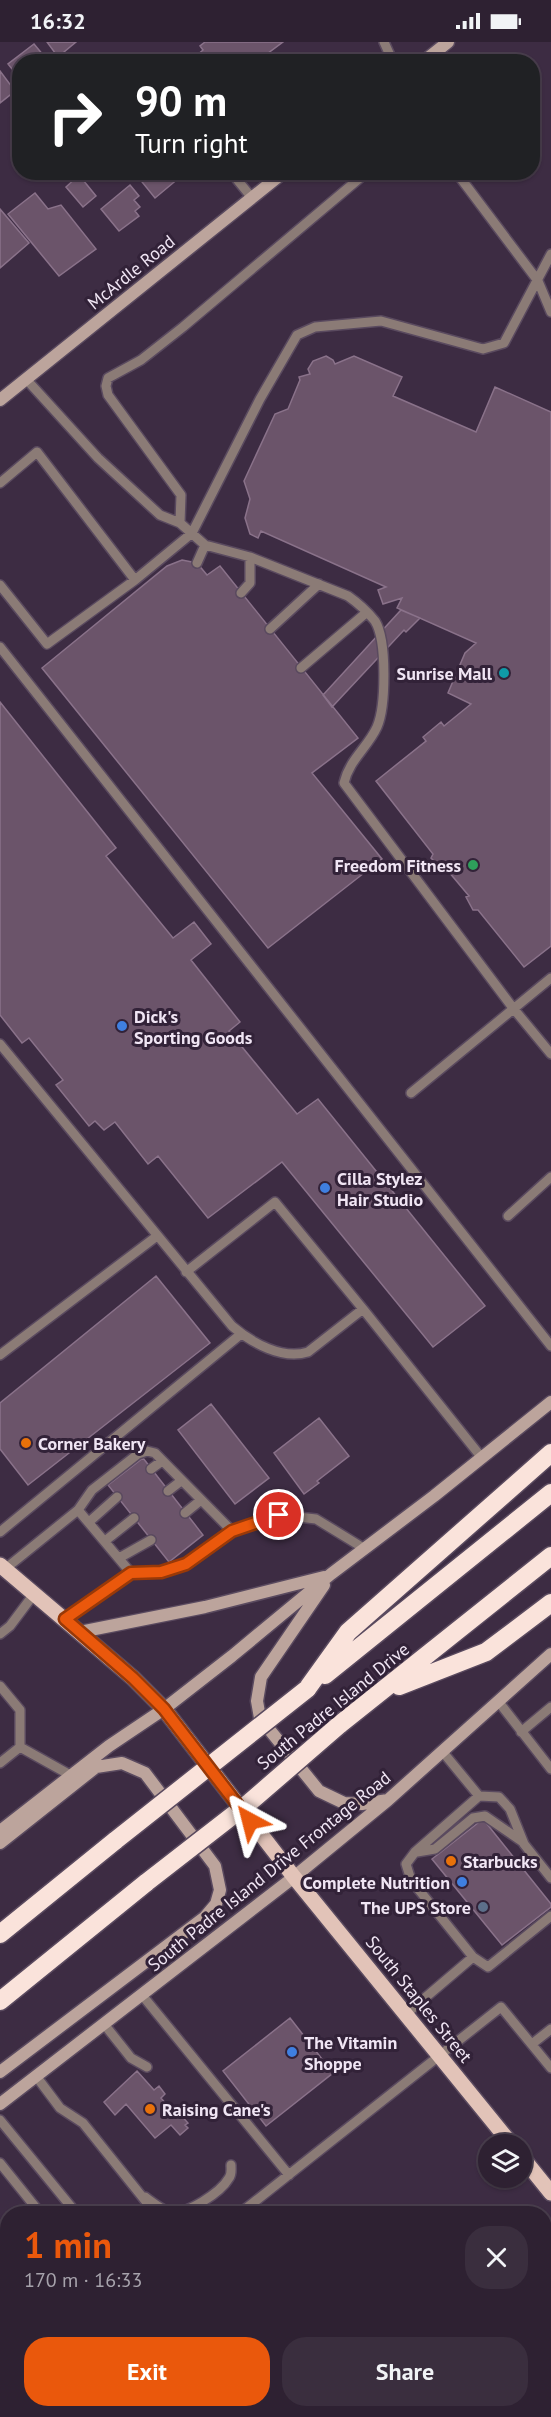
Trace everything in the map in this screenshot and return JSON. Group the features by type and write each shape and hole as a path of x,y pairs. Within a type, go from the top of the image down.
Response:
{"highway":[{"path":"307,1689 348,1632 551,1453"},
{"name":"South Padre Island Drive","path":"0,1934 551,1493"},
{"name":"South Padre Island Drive","path":"0,2001 250,1802 339,1725 551,1556"},
{"path":"380,1694 486,1652 551,1603"}],"main road":[{"path":"433,54 448,42"},
{"name":"McArdle Road","path":"0,400 274,180"},
{"path":"0,1831 164,1709 331,1574 551,1402"},
{"name":"South Staples Street","path":"2,1567 133,1678 164,1709 294,1877 503,2134"},
{"path":"80,1632 205,1607 297,1585 331,1574"},
{"path":"331,1574 261,1677 257,1701 260,1718 319,1791 344,1803 362,1804 388,1800"},
{"name":"South Padre Island Drive Frontage Road","path":"0,2104 294,1877 388,1800 551,1654"},
{"path":"0,1843 96,1767 122,1764 145,1773 215,1866 220,1890 216,1905 205,1917 0,2072"},
{"path":"532,2169 551,2193"}],"lane":[{"path":"237,180 252,198"},
{"path":"180,523 181,495 108,395 106,386 108,378 141,360 175,334 358,180"},
{"path":"462,180 538,281 551,312"},
{"path":"0,585 47,644 135,580 192,534 229,458 286,351 297,335 315,327 381,321 483,349 504,343 551,254"},
{"path":"26,379 98,458 160,515 180,523 206,545 250,557 348,596 362,606 376,623 384,660 382,708 377,728 347,770 344,783 513,1008 551,1054"},
{"path":"0,483 37,452 135,580"},
{"path":"197,563 206,545"},
{"path":"241,593 250,583 250,557"},
{"path":"270,629 319,584"},
{"path":"301,668 367,612"},
{"path":"0,647 551,1346"},
{"path":"411,1093 551,978"},
{"path":"0,1044 156,1236 241,1334 276,1352 300,1354 308,1352 363,1309"},
{"path":"508,1216 551,1178"},
{"path":"186,1272 275,1202 482,1458"},
{"path":"2,1350 156,1236"},
{"path":"0,1532 241,1334"},
{"path":"2,1567 78,1510 92,1490 138,1454 147,1451 155,1453 232,1531"},
{"path":"151,1469 162,1461"},
{"path":"168,1491 181,1480"},
{"path":"88,1522 117,1497"},
{"path":"185,1513 201,1500"},
{"path":"78,1510 131,1573"},
{"path":"65,1619 131,1573 161,1572 186,1564 232,1531 279,1515 316,1519 365,1549"},
{"path":"105,1541 134,1518"},
{"path":"119,1558 152,1540"},
{"path":"0,1634 10,1626 34,1594"},
{"path":"0,1686 20,1710 20,1747"},
{"path":"498,1701 551,1769"},
{"path":"521,1732 551,1707"},
{"path":"0,1763 20,1747"},
{"path":"20,1747 72,1776"},
{"path":"442,1751 479,1796"},
{"path":"0,1752 10,1755"},
{"path":"524,1844 510,1809 505,1803 499,1797 479,1796 415,1852 406,1864 411,1880 472,1957 488,1966 551,1916"},
{"path":"415,1852 435,1849 474,1818 485,1816 524,1844 551,1878"},
{"path":"406,2014 472,1957"},
{"path":"142,1995 289,2175"},
{"path":"249,2206 501,2007 551,2068"},
{"path":"104,2024 132,2058 147,2067"},
{"path":"532,2044 551,2029"},
{"path":"36,2076 60,2108 83,2123 149,2206"},
{"path":"0,2120 70,2206"},
{"path":"0,2163 35,2206"},
{"path":"196,2206 228,2181 231,2164"},
{"path":"138,2192 160,2206"}],"building":[{"path":"47,42 76,42 62,54 56,54"},
{"path":"205,42 283,42 267,54 198,54 203,50 200,46"},
{"path":"34,44 42,54 21,54"},
{"path":"0,71 12,87 12,93 0,103"},
{"path":"74,180 83,180 96,196 83,207 66,187"},
{"path":"140,180 177,180 155,198"},
{"path":"130,185 139,196 134,200 140,207 135,211 139,216 119,231 101,209"},
{"path":"35,193 48,209 61,205 96,249 59,276 8,214"},
{"path":"0,209 29,243 0,268"},
{"name":"Sunrise Mall","path":"326,356 335,364 354,356 402,377 393,396 476,432 495,387 551,412 551,946 524,967 478,910 473,910 466,897 469,896 443,865 440,867 431,858 433,854 376,781 426,741 423,737 441,722 444,726 471,704 448,693 465,653 476,643 397,608 402,598 383,604 378,590 386,587 261,531 258,538 250,534 245,518 250,499 244,481 275,414 288,409 300,380 299,377 310,374 308,369 313,361"},
{"path":"182,560 197,563 207,575 220,566 358,738 312,773 382,859 268,948 42,668 167,566"},
{"path":"401,610 420,618 406,632 404,630 332,707 323,695"},
{"name":"Dick's Sporting Goods","path":"0,702 116,848 106,856 173,938 194,922 211,944 191,960 240,1022 229,1031 297,1114 318,1099 485,1306 433,1347 282,1162 208,1218 158,1156 148,1164 115,1122 104,1130 95,1121 89,1126 56,1085 63,1080 29,1038 22,1043 0,1015"},
{"path":"156,1276 210,1343 28,1485 0,1449 0,1403"},
{"path":"211,1404 269,1478 235,1504 178,1430"},
{"path":"319,1418 349,1456 304,1494 274,1453"},
{"path":"143,1458 203,1535 169,1562 108,1485"},
{"path":"483,1819 551,1904 551,1907 502,1945 432,1859"},
{"path":"290,2018 333,2073 266,2126 223,2071"},
{"name":"Raising Cane's","path":"137,2071 154,2090 159,2086 165,2094 161,2098 176,2116 179,2113 188,2123 185,2125 188,2128 180,2135 171,2125 155,2138 126,2104 115,2115 104,2102"}],"place":[{"name":"Sunrise Mall","path":"504,673"},
{"name":"Freedom Fitness","path":"473,865"},
{"name":"Dick's Sporting Goods","path":"122,1026"},
{"name":"Cilla Stylez Hair Studio","path":"325,1188"},
{"name":"Corner Bakery","path":"26,1443"},
{"name":"Starbucks","path":"451,1861"},
{"name":"Complete Nutrition","path":"462,1882"},
{"name":"The UPS Store","path":"483,1907"},
{"name":"The Vitamin Shoppe","path":"292,2052"},
{"name":"Raising Cane's","path":"150,2109"}],"route":[{"path":"250,1821 164,1709 133,1678 65,1619 131,1573 161,1572 186,1564 232,1531 279,1515"}]}
